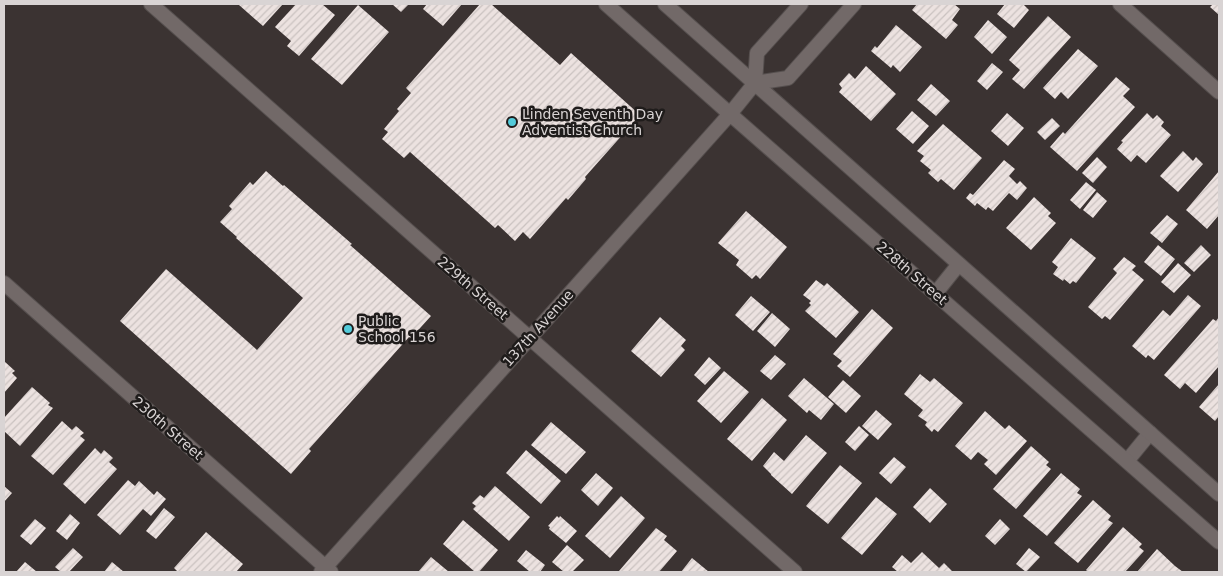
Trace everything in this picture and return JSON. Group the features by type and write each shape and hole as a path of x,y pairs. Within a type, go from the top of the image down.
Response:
{"street":[{"name":"229th Street","path":"151,4 795,572"},
{"name":"228th Street","path":"606,4 1219,542"},
{"path":"665,4 1219,494"},
{"path":"755,83 757,53 801,4"},
{"path":"755,83 788,78 854,4"},
{"path":"1120,4 1219,92"},
{"name":"137th Avenue","path":"326,570 530,337 730,114 755,83"},
{"path":"935,294 960,264"},
{"name":"230th Street","path":"4,283 326,570"},
{"path":"1127,461 1150,433"}],"building":[{"path":"283,4 263,26 239,5"},
{"path":"296,4 322,4 335,15 299,56 287,46 291,41 275,27"},
{"path":"392,4 409,4 401,12"},
{"path":"427,4 462,4 443,26 423,9"},
{"name":"Linden Seventh Day Adventist Church","path":"480,4 491,4 560,65 571,53 640,115 585,177 586,179 568,200 566,198 530,239 523,232 515,241 498,225 495,228 410,152 404,158 382,139 388,132 384,129 399,111 397,109 411,93 406,88"},
{"path":"917,4 954,4 960,9 952,20 958,25 946,39 912,10"},
{"path":"1005,4 1023,4 1029,10 1014,28 997,14"},
{"path":"1213,4 1219,4 1219,15 1210,7"},
{"path":"358,5 389,32 342,85 311,59"},
{"path":"1048,16 1071,37 1024,89 1012,79 1020,70 1009,60"},
{"path":"988,20 1007,37 992,54 974,37"},
{"path":"896,25 922,47 900,72 893,65 891,68 871,51 875,46 877,48"},
{"path":"1078,49 1098,66 1068,99 1061,92 1055,99 1043,88"},
{"path":"992,63 1003,72 987,90 977,81"},
{"path":"866,66 896,94 871,121 839,92 842,88 839,84 849,73 855,79"},
{"path":"1116,77 1130,89 1123,96 1135,107 1077,171 1050,147 1063,132 1065,134"},
{"path":"931,84 950,101 936,116 917,100"},
{"path":"912,111 929,126 913,144 896,129"},
{"path":"1007,113 1024,128 1008,146 991,131"},
{"path":"1147,113 1153,119 1157,115 1164,122 1161,126 1171,135 1146,163 1137,155 1131,162 1117,149 1123,142 1121,141"},
{"path":"1052,118 1060,126 1045,140 1037,132"},
{"path":"943,124 982,158 954,190 941,179 938,182 928,173 931,170 920,161 924,156 917,151"},
{"path":"1183,151 1193,161 1196,157 1203,164 1178,192 1160,176"},
{"path":"1097,157 1107,167 1093,183 1082,173"},
{"path":"1004,160 1015,169 1009,176 1017,184 1020,181 1027,188 1017,200 1009,193 993,211 988,207 986,210 977,203 975,206 966,198 970,193 973,195"},
{"name":"Public School 156","path":"266,171 352,244 350,245 431,316 411,338 409,337 309,449 311,451 291,474 120,321 166,269 257,350 303,298 220,222 232,209 229,206 250,182 253,185"},
{"path":"1219,171 1219,215 1207,229 1186,210"},
{"path":"1086,182 1096,190 1080,209 1070,200"},
{"path":"1097,192 1107,201 1093,218 1083,210"},
{"path":"1034,197 1051,213 1048,216 1056,223 1031,250 1006,228"},
{"path":"746,211 787,247 760,279 756,275 752,279 736,265 739,260 718,243"},
{"path":"1167,215 1178,224 1162,243 1150,233"},
{"path":"1071,238 1096,258 1076,283 1073,281 1070,284 1053,274 1058,267 1052,262"},
{"path":"1158,245 1175,259 1161,276 1144,262"},
{"path":"1201,245 1211,255 1194,272 1184,263"},
{"path":"1124,257 1136,266 1132,270 1144,280 1110,320 1105,316 1102,319 1088,307 1117,273 1113,269"},
{"path":"1178,263 1191,275 1174,293 1161,282"},
{"path":"816,280 824,286 827,283 859,312 836,338 805,311 811,305 809,303 811,301 803,295"},
{"path":"1188,295 1201,306 1154,360 1148,355 1146,358 1132,346 1163,310 1170,316"},
{"path":"751,296 770,312 753,331 735,315"},
{"path":"872,309 893,328 850,377 837,366 842,361 833,354"},
{"path":"772,313 790,329 775,347 757,331"},
{"path":"660,317 686,340 681,346 685,350 661,377 631,351"},
{"path":"1219,317 1219,366 1196,393 1185,383 1180,389 1164,375 1213,319 1216,321"},
{"path":"775,355 786,364 771,380 760,371"},
{"path":"709,357 721,368 705,385 694,375"},
{"path":"4,361 15,371 12,373 17,378 4,393"},
{"path":"724,371 749,392 721,423 697,401"},
{"path":"920,374 930,382 934,378 963,403 938,432 934,429 932,432 925,425 927,422 918,416 923,410 904,394"},
{"path":"804,378 834,404 821,420 809,410 807,413 788,396"},
{"path":"843,380 861,396 846,413 828,397"},
{"path":"1219,384 1219,416 1215,421 1199,407"},
{"path":"32,387 53,408 20,446 4,431 4,418"},
{"path":"762,398 787,420 752,461 727,439"},
{"path":"876,410 892,424 878,440 862,426"},
{"path":"985,411 1005,429 1009,425 1027,441 996,475 984,464 988,460 978,452 971,460 955,446"},
{"path":"62,421 72,430 76,426 84,433 80,436 85,440 53,475 31,456"},
{"path":"551,422 586,452 566,474 531,445"},
{"path":"859,426 869,435 855,451 845,442"},
{"path":"806,435 827,453 792,494 763,466 774,452 784,461"},
{"path":"1031,446 1049,462 1046,465 1051,469 1016,509 993,489"},
{"path":"95,448 101,454 104,450 113,458 109,462 117,469 85,504 63,484"},
{"path":"526,450 561,481 541,504 506,473"},
{"path":"894,457 906,467 891,484 879,473"},
{"path":"840,465 862,483 828,524 806,506"},
{"path":"596,473 613,488 598,506 581,490"},
{"path":"1061,473 1080,489 1077,493 1082,496 1047,536 1023,516"},
{"path":"128,480 135,486 139,481 154,495 157,491 166,499 151,516 143,509 120,535 97,515"},
{"path":"4,486 12,493 4,502"},
{"path":"495,486 530,517 509,541 473,509 476,506 472,503 480,495 484,498"},
{"path":"930,488 947,504 930,523 913,507"},
{"path":"621,496 645,518 610,558 585,536"},
{"path":"876,497 897,514 862,555 841,538"},
{"path":"1093,500 1111,516 1108,520 1113,523 1078,563 1054,543"},
{"path":"164,508 175,517 156,539 146,531"},
{"path":"70,514 80,523 67,540 56,531"},
{"path":"557,516 559,518 560,516 577,531 566,543 548,526"},
{"path":"35,519 46,528 31,545 20,536"},
{"path":"1000,519 1010,529 995,545 985,536"},
{"path":"463,520 498,550 479,572 475,572 443,544"},
{"path":"1123,527 1142,544 1139,547 1144,551 1125,572 1088,572 1086,570"},
{"path":"656,528 667,536 664,540 677,551 659,572 620,572 619,571"},
{"path":"206,532 243,564 236,572 178,572 174,568"},
{"path":"567,545 584,560 572,572 564,572 552,562"},
{"path":"73,548 83,557 69,572 61,572 55,567"},
{"path":"1029,548 1040,557 1026,572 1016,564"},
{"path":"1157,549 1175,566 1183,572 1137,572"},
{"path":"526,550 545,565 540,572 530,572 517,561"},
{"path":"922,552 939,568 944,563 953,572 898,572 892,567 902,555 911,563"},
{"path":"431,557 449,572 418,572"},
{"path":"692,558 709,572 681,572"},
{"path":"25,562 37,572 16,572"},
{"path":"112,562 124,572 104,572"}],"place":[{"name":"Linden Seventh Day Adventist Church","path":"512,122"},
{"name":"Public School 156","path":"348,329"}]}
